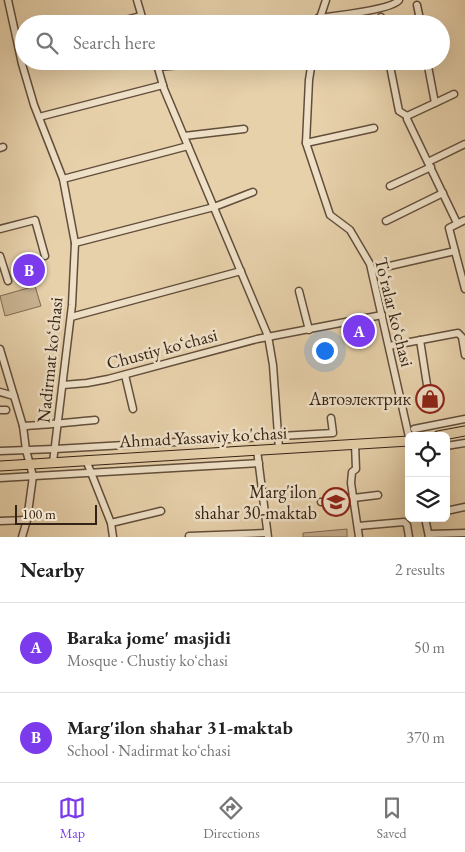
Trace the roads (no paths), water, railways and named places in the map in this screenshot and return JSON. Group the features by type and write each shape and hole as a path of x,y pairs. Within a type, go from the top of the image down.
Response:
{"main road":[{"path":"450,434 465,431"},
{"name":"Ahmad Yassaviy ko'chasi","path":"0,466 405,441"}],"street":[{"name":"Nadirmat koʻchasi","path":"8,0 15,25"},
{"path":"137,0 141,15"},
{"path":"320,15 326,0"},
{"path":"346,15 393,5 399,0"},
{"path":"417,5 419,15"},
{"name":"Nadirmat koʻchasi","path":"24,70 39,117 63,179 75,243 71,317 53,462"},
{"path":"159,70 188,146 268,336 273,366 279,449"},
{"name":"Toʻralar koʻchasi","path":"311,70 306,143 330,215 350,230 370,264 408,432"},
{"path":"392,70 399,111 407,116 457,224"},
{"path":"430,70 435,103"},
{"path":"39,117 163,85"},
{"path":"407,116 454,94"},
{"path":"184,136 244,128"},
{"path":"306,143 374,128"},
{"path":"390,186 465,144"},
{"path":"63,179 188,146"},
{"path":"75,243 214,206 254,192"},
{"path":"386,221 444,193"},
{"path":"0,229 35,220 46,256"},
{"path":"465,220 449,228 465,289"},
{"path":"372,270 455,251"},
{"path":"0,256 8,281"},
{"path":"71,317 241,271"},
{"path":"299,291 309,330"},
{"name":"Chustiy koʻchasi","path":"63,385 87,383 125,375 268,336 309,330 382,315"},
{"path":"389,346 458,333 462,337 465,355"},
{"path":"420,340 427,385"},
{"name":"Nadirmat koʻchasi","path":"0,349 14,396 9,410 22,426 33,476"},
{"path":"125,375 132,409"},
{"path":"0,392 14,396"},
{"path":"0,451 333,433 331,418"},
{"path":"414,429 465,419"},
{"path":"22,426 95,420"},
{"path":"450,445 465,443"},
{"path":"355,444 356,469 352,472 351,483 359,537"},
{"path":"189,536 267,535 257,450"},
{"path":"86,460 111,523 113,537"},
{"path":"0,478 259,464"},
{"path":"22,537 27,520 33,476"},
{"path":"321,502 378,495"},
{"path":"450,510 465,507"},
{"path":"111,523 161,511"},
{"path":"0,521 27,520"},
{"path":"358,526 404,522 407,525 409,537"},
{"path":"426,522 429,535 465,533"}],"place":[{"name":"Marg'ilon shahar 31-maktab","path":"29,270"},
{"name":"Baraka jome' masjidi","path":"359,331"},
{"name":"Автоэлектрик","path":"430,399"},
{"name":"Marg'ilon shahar 30-maktab","path":"336,502"}]}
